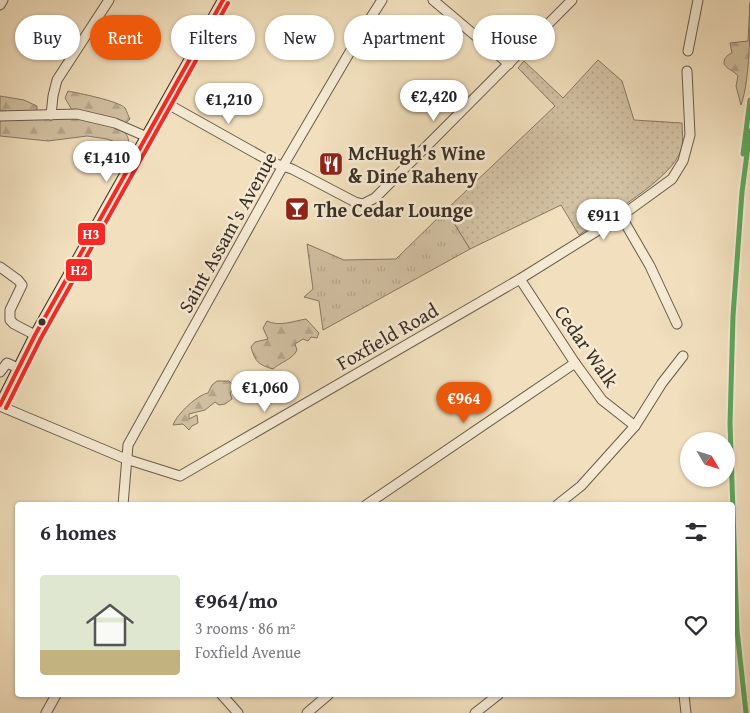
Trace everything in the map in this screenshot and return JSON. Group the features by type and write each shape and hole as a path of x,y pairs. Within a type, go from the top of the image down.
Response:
{"main road":[{"path":"1,403 35,335 223,0"}],"street":[{"path":"0,5 3,0"},
{"path":"51,115 57,80 109,0"},
{"name":"Saint Assam's Avenue","path":"122,502 128,445 283,166 382,0"},
{"path":"433,0 509,64"},
{"path":"166,103 273,163 292,169 355,202 363,204 369,201 572,0"},
{"path":"688,51 698,0"},
{"name":"Foxfield Road","path":"1,403 126,459 180,476 520,279 621,216 672,179 683,161 690,135 687,71"},
{"path":"0,116 77,114 115,123 147,137"},
{"path":"621,216 650,266 677,324"},
{"path":"0,267 22,285 10,310 10,320 35,335"},
{"name":"Cedar Walk","path":"520,279 575,363 602,400 635,426"},
{"path":"561,502 581,486 635,426 662,382 683,356"},
{"path":"0,372 7,363 18,368"},
{"path":"370,502 575,363"},
{"path":"46,713 55,697"},
{"path":"224,697 238,713"},
{"path":"307,713 326,697"},
{"path":"475,713 495,697"},
{"path":"684,697 686,713"}],"green space":[{"path":"750,2 748,69 741,105 736,86 738,76 724,62 726,57 732,53 730,43 748,41"},
{"path":"598,60 622,81 634,120 682,123 682,147 675,161 652,185 579,235 561,205 470,249 446,210 555,106 518,68 524,61 563,98"},
{"path":"68,91 107,100 125,108 130,119 120,128 127,136 129,141 128,147 107,139 87,136 48,141 0,136 0,120 5,119 6,111 0,110 0,96 24,100 37,106 37,119 72,110 65,98"},
{"path":"446,210 470,249 323,330 319,301 304,297 313,289 307,244 344,260 396,259"},
{"path":"306,319 319,333 317,338 311,337 308,341 303,339 295,344 297,350 295,353 273,369 258,362 251,347 255,342 268,339 263,328 267,321 281,324"},
{"path":"217,381 229,381 235,387 230,393 232,399 225,404 219,405 215,402 205,410 189,414 189,419 197,415 198,423 189,430 183,424 173,425 193,401 208,393 212,385"}],"transit line":[{"name":"H3","path":"0,405 35,335 223,0"},
{"name":"H2","path":"6,408 41,338 228,3"},
{"path":"743,154 750,100"},
{"path":"733,502 730,423 733,316 742,192 750,131"},
{"path":"735,571 737,630 746,713"}],"place":[{"name":"McHugh's Wine & Dine Raheny","path":"331,164"},
{"name":"The Cedar Lounge","path":"297,209"}]}
